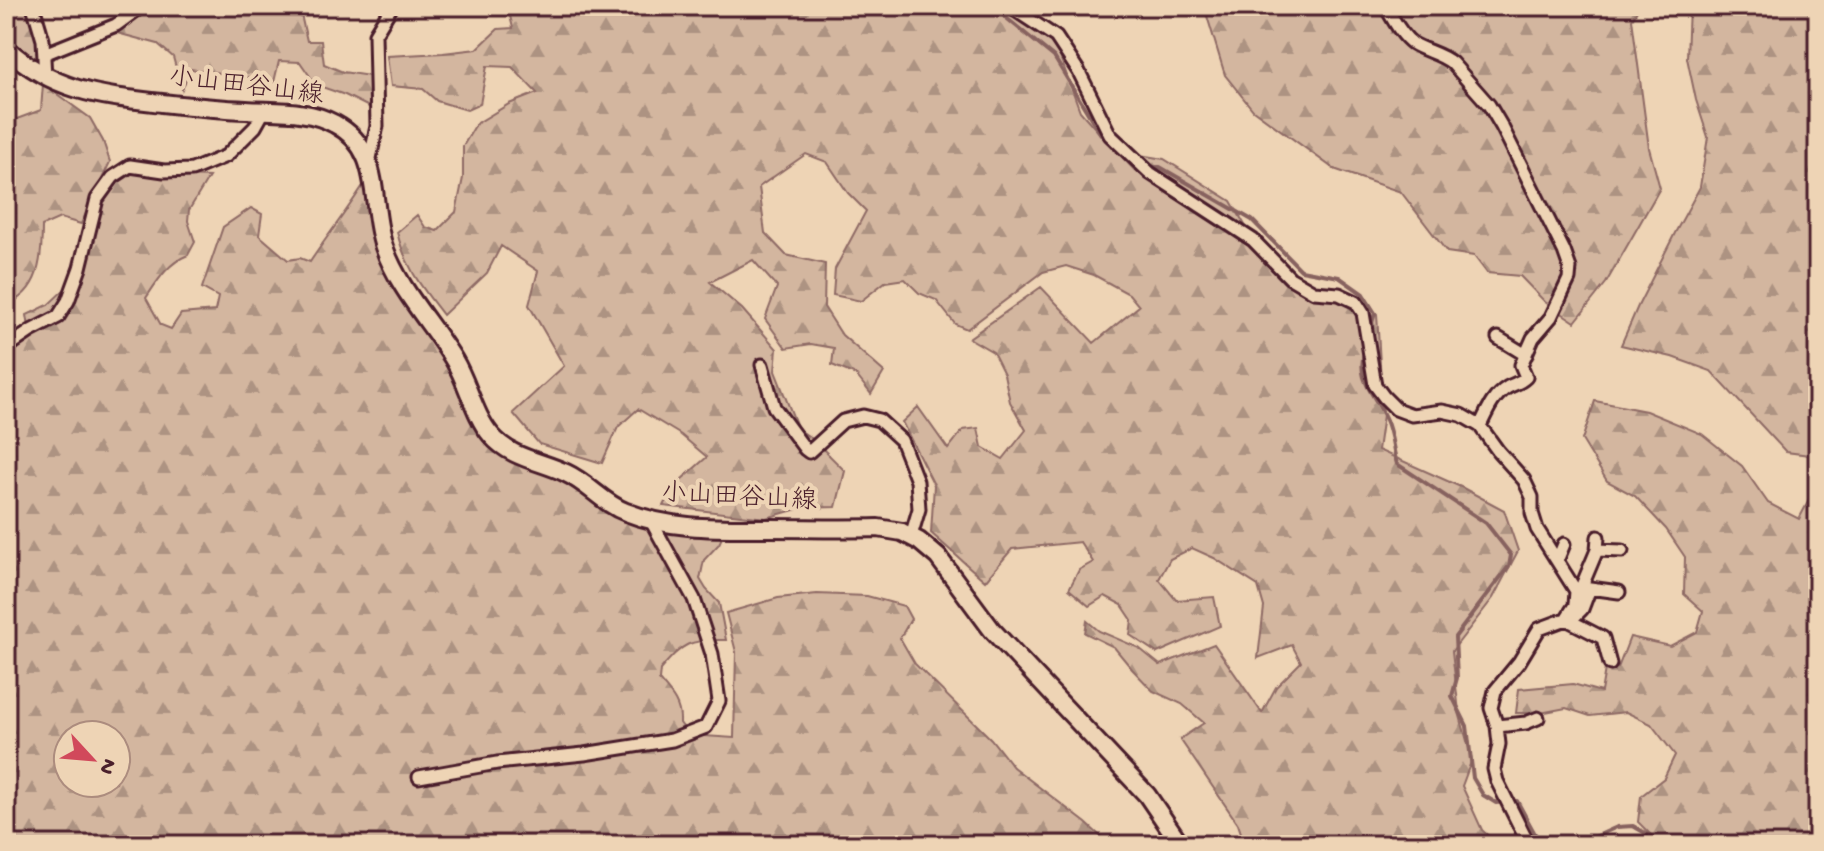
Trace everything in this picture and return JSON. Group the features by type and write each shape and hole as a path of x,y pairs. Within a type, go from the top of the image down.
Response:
{"main road":[{"name":"小山田谷山線","path":"6,48 45,77 101,96 312,115 349,132 369,163 383,245 393,271 465,378 490,435 506,448 568,474 618,509 650,519 724,528 878,528 911,536 938,557 992,630 1147,795 1181,845"}],"street":[{"path":"33,6 43,40 45,77"},
{"path":"44,54 116,25 142,6"},
{"path":"369,163 377,126 375,34 392,6"},
{"path":"1009,6 1056,37 1079,72 1110,135 1150,173 1253,240 1290,278 1314,292 1339,294 1356,302 1363,313 1375,385 1396,409 1412,415 1442,411 1461,415 1480,426 1524,480 1532,497 1532,513 1537,529 1576,591 1576,601"},
{"path":"1385,6 1412,43 1445,57 1489,105 1570,268 1569,279 1551,317 1533,338 1521,365 1526,377 1494,397 1480,426"},
{"path":"6,348 58,317 68,301 80,268 97,199 113,177 130,166 164,171 192,170 226,156 255,127 264,111"},
{"path":"1498,338 1526,355"},
{"path":"762,365 774,407 809,452 843,421 863,416 879,420 901,440 917,481 919,509 911,536"},
{"path":"419,777 497,763 584,754 672,740 706,727 719,701 712,654 694,599 650,519"},
{"path":"1568,617 1597,550 1598,537"},
{"path":"1557,561 1564,544"},
{"path":"1597,550 1622,551"},
{"path":"1529,845 1494,769 1499,744 1491,708 1495,691 1519,662 1539,629 1576,615 1582,609 1590,588 1619,592"},
{"path":"1568,617 1603,638 1610,664"},
{"path":"1497,726 1526,723 1538,718"}],"green space":[{"path":"6,6 39,6 50,51 50,65 30,59 12,60 14,85 6,94"},
{"path":"152,6 160,6 163,14 175,15 184,6 299,6 307,41 321,41 324,64 343,72 370,76 369,86 377,111 316,85 300,62 279,61 274,82 191,69 182,89 173,57 158,44 117,33"},
{"path":"492,6 1027,6 1052,35 1080,111 1115,151 1164,159 1231,201 1253,239 1300,282 1362,300 1377,314 1383,415 1378,450 1504,510 1518,551 1493,598 1452,651 1459,712 1472,759 1462,786 1482,830 1498,845 1245,845 1238,824 1180,739 1204,723 1182,704 1153,691 1114,647 1085,633 1087,621 1099,631 1139,648 1160,665 1214,644 1262,713 1276,687 1301,662 1292,645 1258,658 1264,607 1258,586 1192,548 1170,559 1159,579 1176,600 1214,597 1220,626 1157,653 1130,635 1132,620 1122,605 1105,596 1089,606 1069,589 1079,570 1093,562 1080,542 1012,549 985,581 931,533 934,485 902,422 918,407 948,449 963,430 978,428 982,447 1003,459 1026,430 1010,402 1004,374 993,352 969,338 1041,287 1094,343 1139,306 1129,294 1094,275 1066,266 1043,272 967,329 955,324 936,300 919,293 905,279 885,282 861,301 833,295 835,269 866,211 848,193 827,162 806,154 759,187 765,233 786,255 825,264 824,307 842,335 884,372 871,394 856,375 832,365 834,348 811,344 786,348 765,319 777,287 753,260 710,282 742,309 777,349 775,371 798,429 814,440 845,471 836,507 801,508 766,518 663,506 673,487 707,457 681,435 638,409 618,427 602,463 539,444 513,413 564,366 529,305 538,271 501,246 487,273 443,315 410,266 397,232 417,215 425,227 437,231 456,212 463,178 463,146 476,124 509,104 537,93 512,67 487,66 480,104 467,110 437,101 423,89 391,86 387,56 477,49 498,29 513,28 510,16"},
{"path":"1204,6 1640,6 1632,19 1649,148 1660,188 1606,283 1575,322 1545,302 1520,276 1487,273 1474,256 1447,252 1401,192 1334,169 1253,110 1225,75"},
{"path":"1689,6 1818,6 1818,456 1786,452 1711,371 1672,357 1621,345 1700,187 1708,137 1687,58"},
{"path":"43,84 90,118 110,162 81,224 60,218 42,226 37,273 26,292 6,305 6,123 41,110"},
{"path":"134,170 158,175 209,177 189,210 188,221 195,242 188,255 169,267 146,298 161,325 171,329 181,314 215,311 218,297 202,288 223,227 251,208 262,214 259,235 288,260 300,258 310,262 369,176 395,264 482,432 585,473 632,509 724,533 719,544 704,560 700,579 719,603 726,640 703,640 688,644 660,670 659,680 674,700 680,723 689,735 734,738 736,652 726,613 778,598 817,594 867,596 904,606 911,619 900,638 915,664 991,739 1013,767 1110,845 6,845 6,356 31,339 27,315 48,305 66,288 88,245 104,199 119,179"},
{"path":"1595,401 1646,411 1702,434 1742,466 1768,503 1799,519 1818,483 1818,845 1656,845 1656,840 1638,822 1641,796 1664,778 1675,755 1651,724 1626,712 1590,716 1566,708 1516,713 1519,689 1573,684 1601,692 1606,663 1618,668 1630,637 1670,646 1697,632 1703,611 1684,594 1685,557 1666,529 1635,496 1607,481 1582,440"}],"waterway":[{"path":"994,6 1054,57 1100,133 1135,169 1139,168"},
{"path":"1148,167 1160,167 1252,220 1301,270 1339,277 1363,294 1375,313 1369,333"},
{"path":"1365,349 1364,378 1388,425 1397,464 1486,523 1511,555 1509,566 1455,637 1457,678 1452,696 1467,726 1473,778 1483,795 1496,803 1517,801 1541,845"},
{"path":"1577,845 1617,827 1633,826 1647,834 1649,845"}]}
